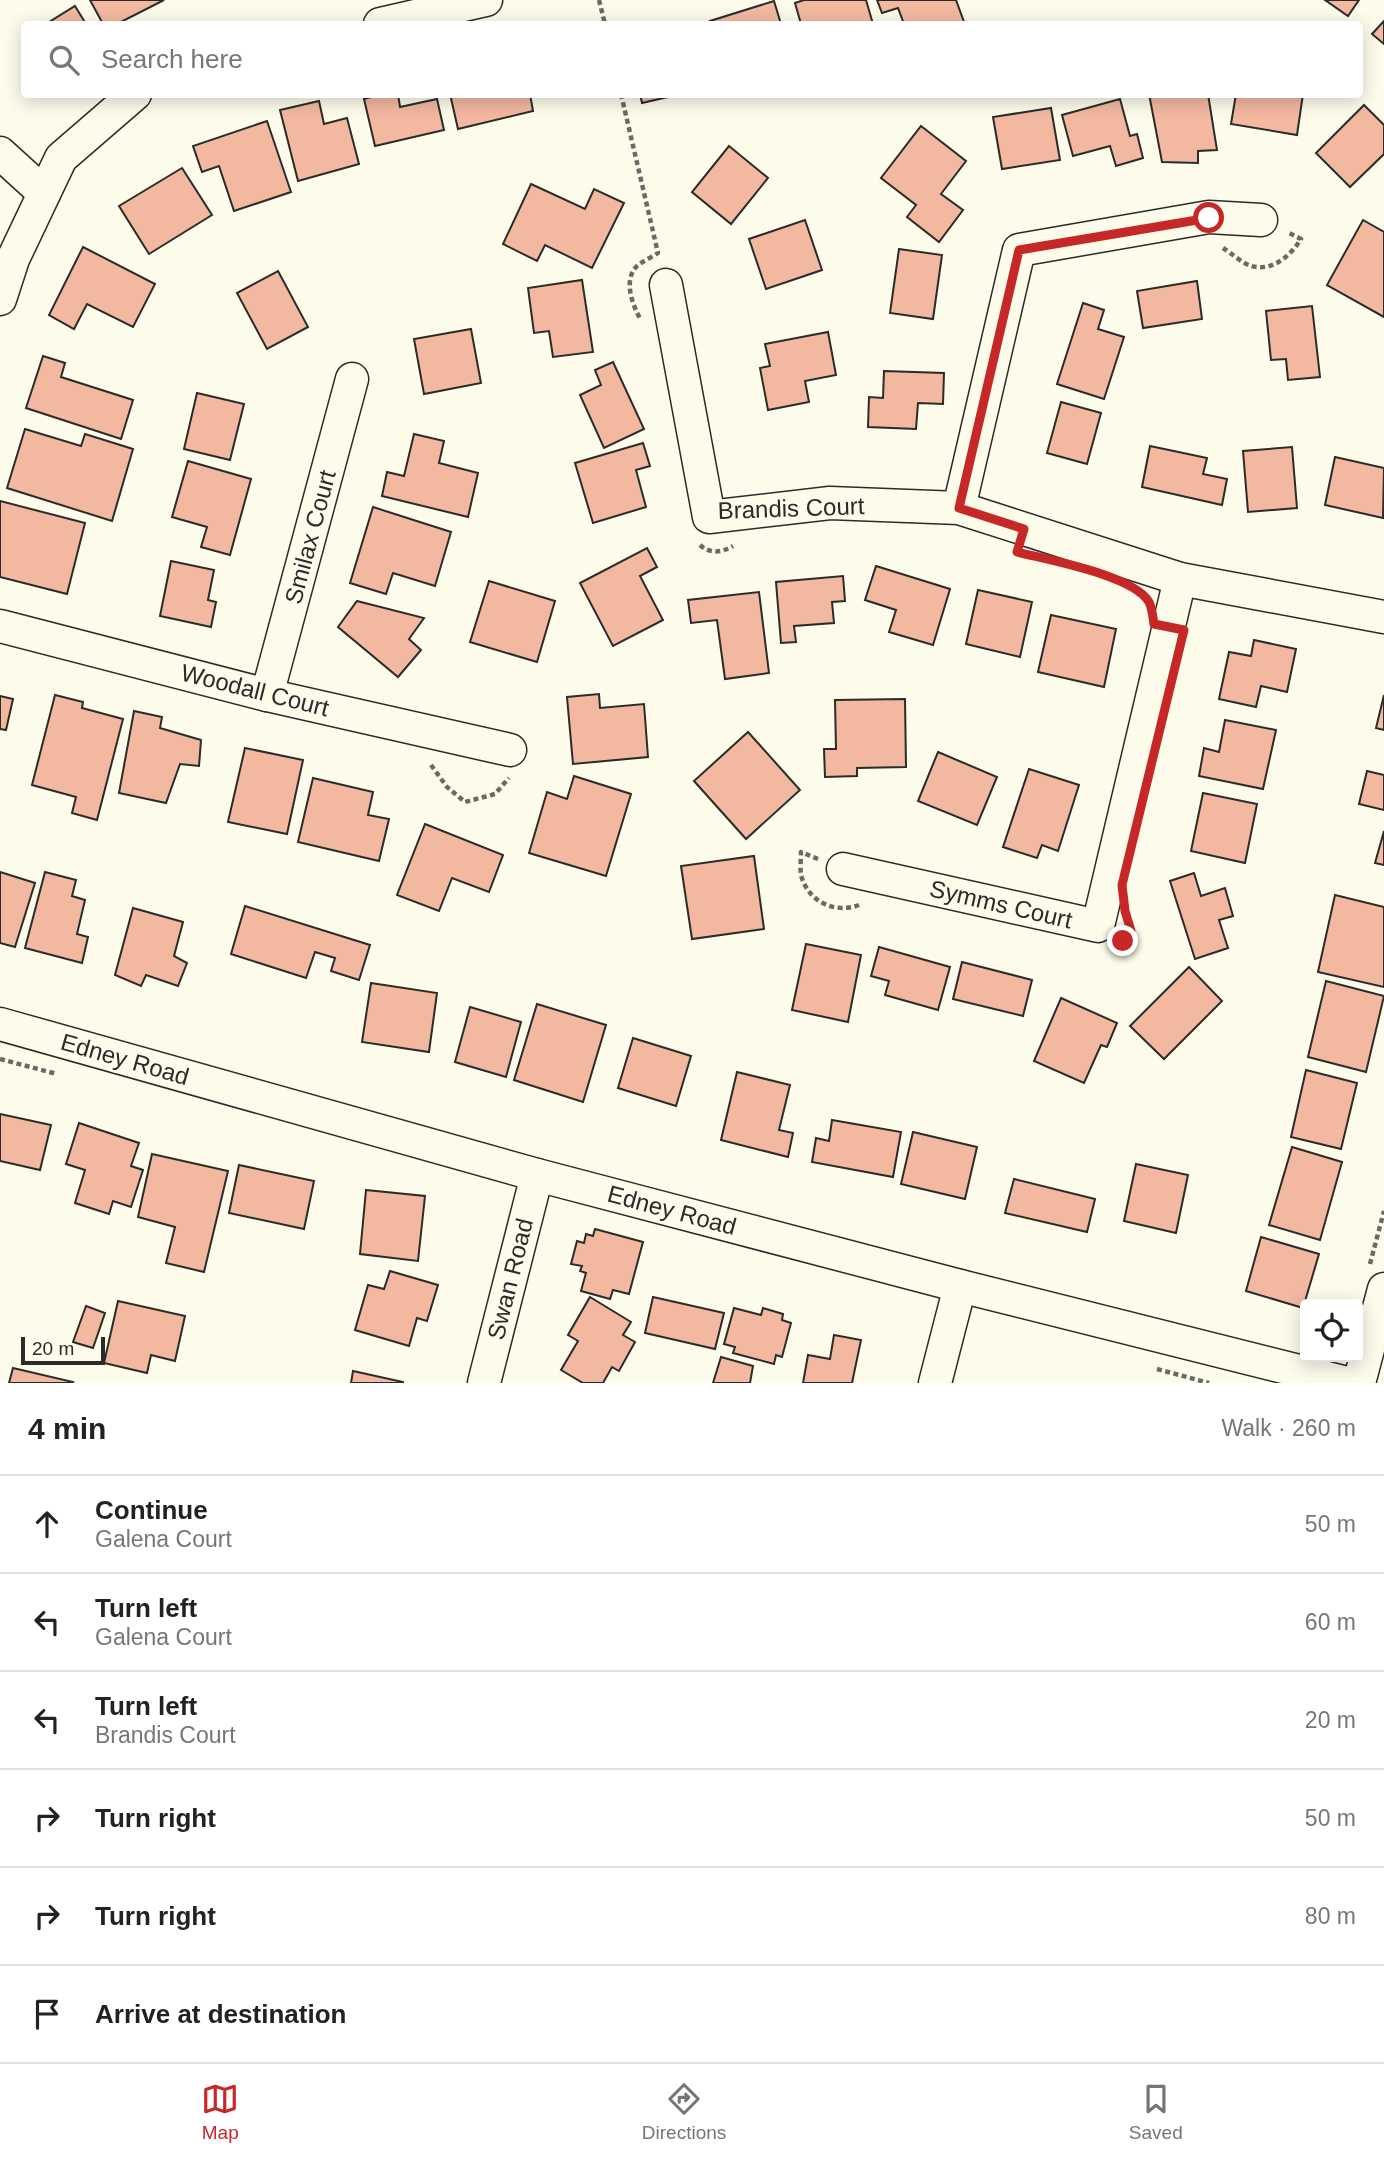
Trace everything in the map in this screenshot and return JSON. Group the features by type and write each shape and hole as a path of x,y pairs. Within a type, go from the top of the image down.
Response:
{"street":[{"path":"393,21 486,0"},
{"path":"0,299 13,259 61,158 130,98"},
{"path":"0,153 44,193"},
{"path":"959,508 1019,250 1209,218 1261,220"},
{"name":"Brandis Court","path":"666,285 709,517 830,503 959,508 1180,579 1384,617"},
{"name":"Smilax Court","path":"267,695 352,379"},
{"name":"Symms Court","path":"843,869 1098,926 1180,579"},
{"name":"Woodall Court","path":"0,626 267,695 510,750"},
{"name":"Edney Road","path":"0,1024 537,1175 960,1286 1347,1383"},
{"name":"Swan Road","path":"484,1383 537,1175"},
{"path":"1359,1383 1376,1280"},
{"path":"935,1383 960,1286"}],"path":[{"path":"599,0 604,21"},
{"path":"622,98 658,253 637,266 629,281 635,311 646,328"},
{"path":"1213,242 1252,266 1274,265 1293,252 1301,239 1261,220"},
{"path":"698,543 706,551 722,552 737,544"},
{"path":"843,869 801,852 802,875 810,893 828,908 847,909 864,903"},
{"path":"1376,1280 1384,1211"}],"building":[{"path":"90,0 164,0 123,21 101,21"},
{"path":"804,0 866,0 872,21 800,21 795,3"},
{"path":"877,0 956,0 964,21 903,21 898,8 882,13"},
{"path":"1325,0 1359,0 1348,16"},
{"path":"774,1 780,21 710,21"},
{"path":"75,6 84,21 51,21"},
{"path":"1384,21 1384,44 1372,34"},
{"path":"399,98 400,107 437,99 444,130 375,146 364,99"},
{"path":"451,98 531,98 533,111 458,129"},
{"path":"641,98 664,98 642,103"},
{"path":"1150,98 1209,98 1217,150 1198,151 1198,163 1162,162"},
{"path":"1235,98 1302,98 1297,135 1231,124"},
{"path":"1120,99 1130,136 1137,134 1143,158 1116,166 1110,146 1073,156 1062,115"},
{"path":"319,101 324,124 347,118 359,164 298,181 280,110"},
{"path":"1364,105 1384,125 1384,154 1350,187 1316,153"},
{"path":"1051,108 1060,160 1002,169 993,117"},
{"path":"267,121 291,192 234,211 219,166 202,172 193,146"},
{"path":"921,126 966,161 941,194 963,210 939,242 907,217 916,205 881,178"},
{"path":"729,146 768,178 731,224 692,192"},
{"path":"182,168 212,215 149,254 119,206"},
{"path":"531,184 585,209 594,189 624,203 592,268 545,245 537,261 503,244"},
{"path":"805,220 822,270 766,289 749,239"},
{"path":"1363,220 1384,232 1384,317 1327,285"},
{"path":"83,247 155,284 133,327 87,304 74,329 49,315"},
{"path":"899,249 942,255 933,319 890,313"},
{"path":"278,271 308,327 267,349 237,293"},
{"path":"582,280 593,352 553,357 549,331 534,333 528,288"},
{"path":"1197,281 1202,319 1143,328 1137,291"},
{"path":"1083,303 1104,310 1098,329 1124,337 1104,399 1057,384"},
{"path":"1312,306 1320,377 1288,380 1286,359 1271,360 1266,311"},
{"path":"471,329 481,383 424,394 414,339"},
{"path":"828,332 836,375 805,381 809,402 768,410 760,368 770,366 765,344"},
{"path":"43,356 65,363 61,377 133,400 121,439 26,408"},
{"path":"613,362 644,429 604,448 580,395 601,385 595,370"},
{"path":"884,371 944,373 943,404 918,403 916,429 868,427 869,397 883,398"},
{"path":"197,393 244,404 230,460 184,449"},
{"path":"1061,402 1101,413 1087,464 1047,453"},
{"path":"25,429 81,446 85,434 133,449 112,521 7,488"},
{"path":"414,434 444,441 439,463 478,473 468,517 382,496 387,472 404,476"},
{"path":"643,443 650,466 636,470 646,507 593,523 575,463"},
{"path":"1150,446 1207,458 1203,474 1227,479 1222,505 1142,487"},
{"path":"1292,447 1297,508 1248,512 1243,451"},
{"path":"1335,457 1384,468 1383,518 1325,505"},
{"path":"188,461 251,479 230,555 201,547 207,527 172,517"},
{"path":"0,501 85,523 67,594 0,577"},
{"path":"373,507 451,532 435,586 393,573 386,594 350,583"},
{"path":"647,548 657,567 640,576 663,620 613,646 580,583"},
{"path":"171,561 214,570 208,600 216,602 211,627 160,616"},
{"path":"876,566 950,589 933,645 889,632 896,610 865,600"},
{"path":"843,576 845,601 832,602 834,623 794,626 796,642 781,643 776,582"},
{"path":"489,581 555,601 537,662 470,642"},
{"path":"978,590 1032,602 1020,657 966,644"},
{"path":"759,592 769,673 725,679 717,620 691,623 688,600"},
{"path":"357,601 424,618 409,639 421,650 398,677 338,627"},
{"path":"1051,615 1116,629 1104,687 1038,672"},
{"path":"1254,640 1296,649 1287,692 1261,686 1256,707 1219,699 1229,652 1251,656"},
{"path":"599,694 600,708 644,704 648,757 573,764 567,697"},
{"path":"55,695 83,702 82,708 123,719 97,820 72,813 76,797 32,785"},
{"path":"1384,695 1384,730 1376,728"},
{"path":"0,696 13,699 6,730 0,729"},
{"path":"905,699 906,767 857,768 857,776 825,777 824,749 836,749 835,700"},
{"path":"134,711 162,717 160,728 201,740 199,766 180,764 166,803 119,793"},
{"path":"1225,720 1276,730 1263,789 1199,776 1204,748 1219,752"},
{"path":"748,732 800,790 746,839 694,781"},
{"path":"245,748 303,760 287,834 228,822"},
{"path":"938,752 997,777 977,825 918,801"},
{"path":"1029,769 1079,785 1058,851 1042,845 1037,858 1003,847"},
{"path":"1367,771 1384,775 1384,810 1359,804"},
{"path":"574,776 631,794 606,876 529,853 547,792 567,799"},
{"path":"313,778 373,792 368,815 389,819 379,861 298,842"},
{"path":"1203,793 1257,804 1245,863 1191,851"},
{"path":"425,824 503,855 489,892 452,878 439,911 397,895"},
{"path":"1384,831 1384,865 1375,863"},
{"path":"754,856 764,929 692,939 681,866"},
{"path":"0,872 35,883 15,947 0,943"},
{"path":"45,872 76,880 72,896 85,900 77,934 88,937 82,963 25,948"},
{"path":"1194,873 1201,896 1225,888 1233,916 1219,920 1228,948 1195,959 1170,881"},
{"path":"1335,895 1384,907 1384,987 1318,972"},
{"path":"245,906 370,945 359,980 331,971 335,958 315,952 306,978 231,954"},
{"path":"133,908 183,922 174,956 187,963 178,986 146,975 141,986 115,975"},
{"path":"806,944 861,955 848,1022 792,1010"},
{"path":"879,947 950,967 938,1010 885,995 889,981 871,976"},
{"path":"962,962 1032,980 1023,1016 953,999"},
{"path":"1189,967 1222,1001 1164,1059 1130,1026"},
{"path":"1326,981 1384,996 1366,1072 1308,1057"},
{"path":"371,983 437,993 429,1052 362,1042"},
{"path":"1061,998 1117,1023 1107,1047 1101,1045 1084,1083 1034,1061"},
{"path":"537,1004 606,1025 583,1102 514,1080"},
{"path":"470,1007 521,1022 506,1077 455,1062"},
{"path":"633,1038 691,1056 676,1106 618,1088"},
{"path":"1306,1070 1357,1083 1341,1149 1291,1137"},
{"path":"737,1072 790,1085 779,1130 793,1133 788,1157 721,1140"},
{"path":"0,1114 51,1125 40,1170 0,1161"},
{"path":"832,1120 901,1132 893,1177 812,1162 816,1138 829,1141"},
{"path":"79,1123 139,1143 131,1166 143,1170 131,1207 113,1201 109,1214 75,1203 85,1170 66,1164"},
{"path":"913,1132 977,1147 965,1199 901,1184"},
{"path":"1292,1147 1342,1162 1320,1240 1269,1225"},
{"path":"152,1154 228,1171 204,1272 166,1263 175,1227 138,1217"},
{"path":"1136,1164 1188,1175 1176,1233 1124,1221"},
{"path":"239,1165 314,1181 304,1229 229,1213"},
{"path":"1014,1179 1095,1199 1087,1232 1005,1213"},
{"path":"366,1190 425,1196 418,1261 360,1254"},
{"path":"595,1229 643,1242 629,1294 613,1290 610,1299 581,1291 586,1273 580,1271 582,1266 571,1264 577,1241 584,1243 586,1234 593,1236"},
{"path":"1261,1237 1319,1254 1306,1299 1300,1299 1300,1307 1246,1291"},
{"path":"390,1271 438,1285 427,1321 417,1318 409,1346 355,1330 368,1285 384,1289"},
{"path":"590,1297 631,1322 623,1335 635,1342 619,1371 612,1367 603,1383 583,1383 561,1370 578,1341 568,1335"},
{"path":"653,1297 724,1313 715,1349 645,1333"},
{"path":"118,1301 185,1316 175,1361 151,1355 147,1373 104,1363"},
{"path":"86,1306 105,1313 93,1348 73,1342"},
{"path":"734,1308 761,1315 763,1308 783,1314 782,1320 791,1323 782,1357 776,1355 774,1364 733,1353 735,1347 724,1344"},
{"path":"834,1335 861,1340 852,1383 803,1383 808,1355 830,1359"},
{"path":"721,1357 753,1366 750,1383 713,1383"},
{"path":"13,1368 73,1382 9,1383"},
{"path":"353,1371 403,1382 403,1383 351,1383"}],"route":[{"path":"1123,941 1131,931 1122,885 1184,630 1154,624 1149,603 1136,589 1115,578 1017,552 1024,529 959,508 1019,250 1209,218"}]}
